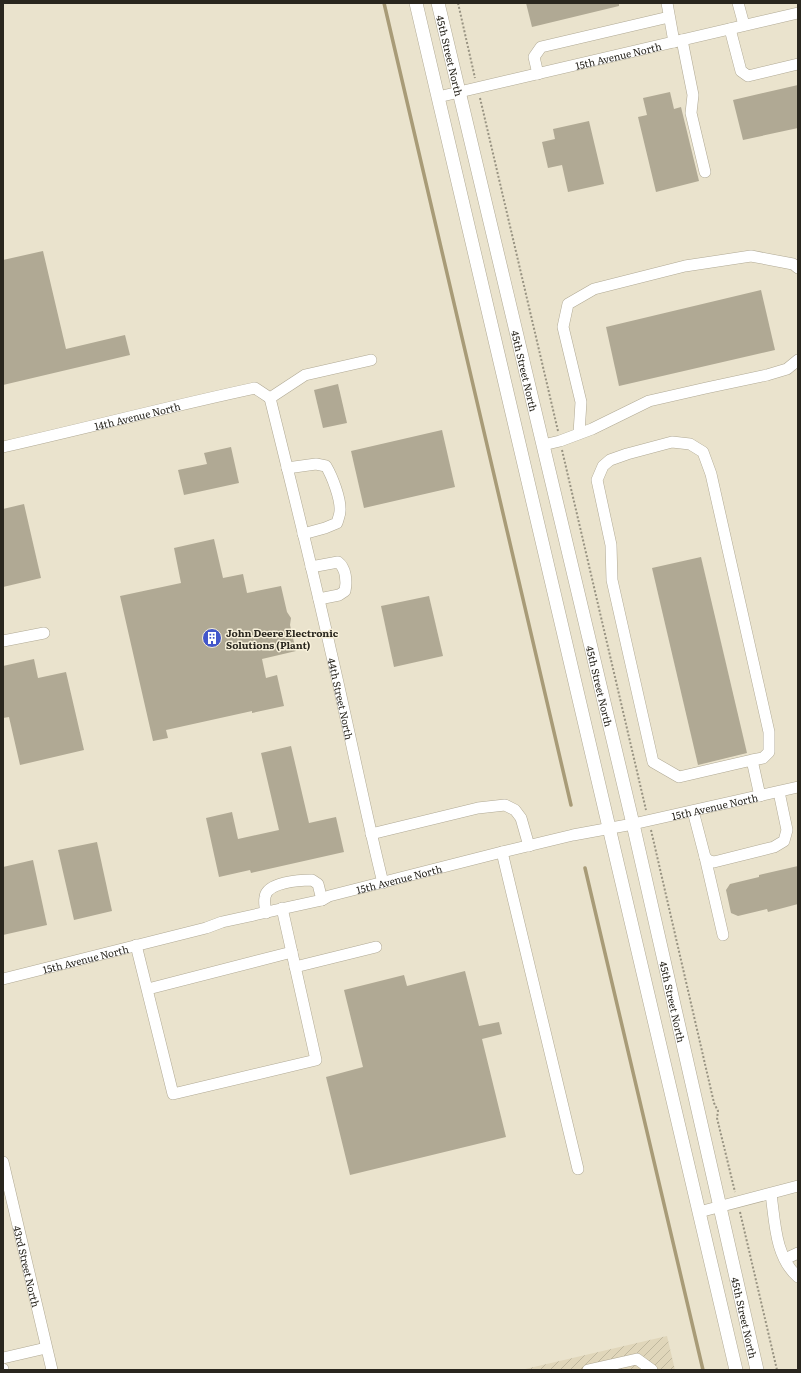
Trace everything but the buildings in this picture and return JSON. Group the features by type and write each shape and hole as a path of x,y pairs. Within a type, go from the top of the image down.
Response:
{"main road":[{"name":"45th Street North","path":"416,3 736,1370"},
{"name":"45th Street North","path":"438,3 632,824 757,1370"}],"street":[{"path":"667,3 669,17 678,41 693,94 691,113 705,172"},
{"path":"738,3 744,25"},
{"name":"15th Avenue North","path":"438,97 798,13"},
{"path":"538,74 534,57 541,47 669,17"},
{"path":"730,29 741,71 748,76 798,64"},
{"path":"580,433 581,402 563,327 568,304 594,289 686,266 751,256 793,264 798,268"},
{"path":"270,398 305,375 371,360"},
{"path":"543,445 560,441 592,429 649,401 767,375 787,369 798,360"},
{"name":"14th Avenue North","path":"3,447 185,403 256,388 270,398"},
{"name":"44th Street North","path":"270,398 319,599 382,883"},
{"path":"672,442 690,444 703,452 710,474 769,732 769,752 763,758 752,760 679,777 653,762 612,580 611,545 597,480 604,466 610,460 672,442"},
{"path":"287,468 316,464 326,466 333,478 338,497 340,510 336,523 325,528 303,534"},
{"path":"311,566 338,562 343,566 347,584 345,591 339,595 319,599"},
{"path":"3,641 44,633"},
{"path":"752,760 760,796"},
{"name":"15th Avenue North","path":"3,979 206,928 222,922 322,900 329,896 502,852 573,835 693,811 798,787"},
{"path":"705,857 709,861 714,862 780,844 786,836 787,830 778,792"},
{"path":"370,834 478,808 505,804 515,810 521,818 529,846"},
{"path":"693,811 724,935"},
{"path":"502,852 578,1169"},
{"path":"266,913 265,896 267,891 272,887 281,884 312,880 318,884 322,900"},
{"path":"136,945 173,1094 316,1060 282,908"},
{"path":"295,966 376,947"},
{"path":"148,989 292,952"},
{"name":"43rd Street North","path":"3,1162 52,1370"},
{"path":"699,1212 738,1203 798,1186"},
{"path":"771,1194 780,1250 791,1271 798,1277"},
{"path":"785,1259 798,1253"},
{"path":"3,1358 46,1348"},
{"path":"588,1370 637,1359 652,1370"}],"path":[{"path":"458,3 714,1103 718,1111 718,1118 777,1370"}],"shaded area":[{"path":"667,1336 675,1370 521,1370"}],"waterway":[{"path":"384,3 571,805"},
{"path":"585,868 703,1370"}],"place":[{"name":"John Deere Electronic Solutions (Plant)","path":"212,638"}]}
